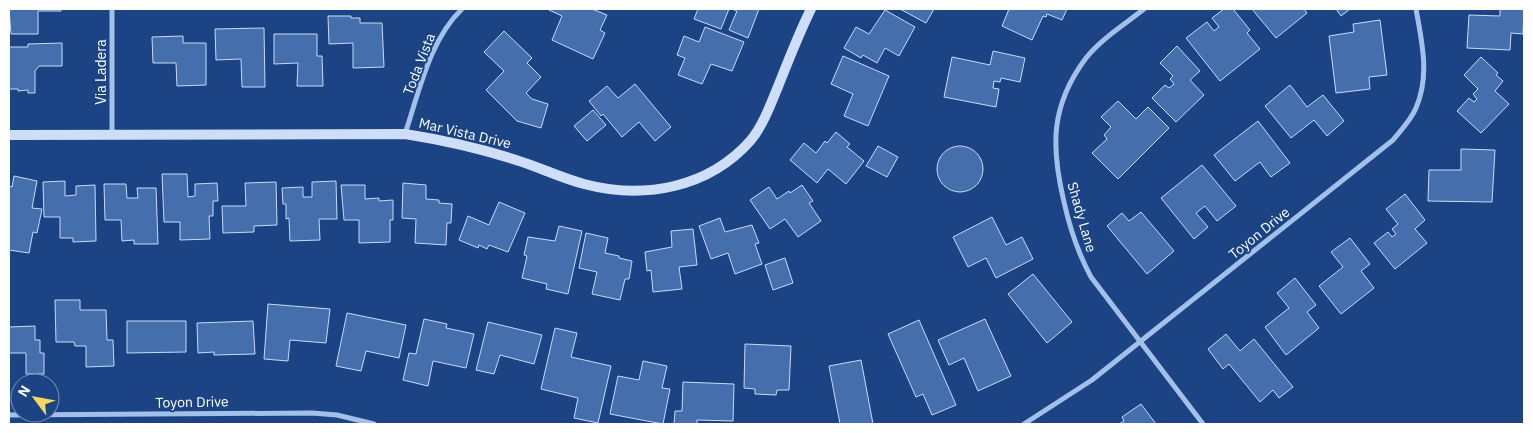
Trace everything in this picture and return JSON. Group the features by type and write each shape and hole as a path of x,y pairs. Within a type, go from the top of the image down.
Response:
{"street":[{"name":"Via Ladera","path":"112,9 112,134"},
{"name":"Toda Vista","path":"405,134 436,43 449,23 462,9"},
{"name":"Mar Vista Drive","path":"9,136 405,134 469,146 584,184 613,190 645,191 680,186 707,174 729,159 751,139 766,116 811,9"},
{"name":"Shady Lane","path":"1144,9 1087,57 1078,71 1063,100 1057,122 1056,164 1071,230 1079,255 1091,277 1204,424"},
{"name":"Toyon Drive","path":"1024,424 1092,380 1393,140 1406,125 1416,109 1422,90 1425,61 1416,9"},
{"name":"Toyon Drive","path":"9,415 312,413 337,415 374,424"}],"building":[{"path":"9,9 61,9 61,11 38,11 38,34 11,34"},
{"path":"547,9 592,9 607,15 600,30 605,33 593,59 552,40 562,16"},
{"path":"698,9 729,9 721,29 694,19"},
{"path":"732,9 759,9 748,38 729,30 737,11"},
{"path":"900,9 934,9 926,23"},
{"path":"1009,9 1067,9 1062,20 1047,14 1046,17 1043,16 1032,40 1002,26"},
{"path":"1224,9 1233,9 1250,30 1247,33 1260,49 1220,81 1186,38 1207,22 1214,31 1219,27 1212,18"},
{"path":"1252,9 1304,9 1307,13 1276,38"},
{"path":"1336,9 1350,9 1341,16"},
{"path":"1500,9 1524,9 1523,34 1511,33 1510,50 1467,48 1469,15 1500,16"},
{"path":"885,10 915,27 899,56 885,48 877,63 863,55 861,58 844,48 856,27 869,34"},
{"path":"328,16 351,16 351,18 360,18 360,23 382,23 384,67 353,68 353,43 329,44"},
{"path":"1380,20 1387,75 1369,77 1370,89 1336,93 1329,36 1354,32 1353,24"},
{"path":"705,27 744,42 732,71 711,64 702,84 678,75 685,58 677,55 684,36 699,42"},
{"path":"264,28 265,87 242,87 241,59 216,60 215,29"},
{"path":"504,31 532,58 527,63 541,77 526,93 532,99 548,104 541,128 517,121 486,90 504,71 484,52"},
{"path":"274,34 317,34 317,56 322,56 323,86 297,86 298,63 274,64"},
{"path":"183,36 183,43 206,43 206,85 177,86 176,63 153,63 152,37"},
{"path":"62,43 62,66 39,66 35,71 35,93 28,93 28,90 18,91 18,89 9,89 9,47 28,47 28,44"},
{"path":"1177,46 1200,71 1190,80 1204,95 1176,122 1152,98 1165,85 1169,88 1174,84 1170,79 1173,76 1160,63"},
{"path":"993,51 1025,58 1020,82 1001,78 1000,82 994,81 993,88 999,89 996,107 944,97 952,57 990,65"},
{"path":"843,56 889,76 868,126 844,116 853,94 831,84"},
{"path":"1481,57 1498,73 1496,75 1503,81 1495,91 1509,104 1481,133 1457,111 1469,98 1474,102 1477,99 1473,94 1478,89 1464,75"},
{"path":"635,84 671,127 655,141 639,122 622,137 603,114 601,116 589,101 607,86 618,98"},
{"path":"1290,85 1307,107 1323,95 1344,121 1327,136 1314,120 1291,138 1265,106"},
{"path":"1118,101 1136,119 1148,107 1169,128 1118,179 1092,153 1107,139 1104,135 1111,127 1101,117"},
{"path":"593,110 606,125 587,141 574,126"},
{"path":"1258,121 1290,163 1271,177 1260,162 1235,181 1214,155"},
{"path":"836,132 850,144 847,147 864,161 846,184 828,169 817,183 790,160 804,143 816,153 825,141 827,143"},
{"path":"878,146 898,157 887,177 866,166"},
{"path":"960,146 973,150 979,156 983,169 979,182 973,188 960,192 947,188 941,182 937,169 941,156 947,150"},
{"path":"1461,149 1495,150 1492,202 1428,201 1429,170 1461,170"},
{"path":"1202,165 1236,206 1217,221 1205,206 1196,213 1208,227 1194,239 1161,198"},
{"path":"162,174 187,174 188,197 195,196 195,184 217,183 218,201 213,201 213,216 209,216 210,239 180,240 180,222 164,222"},
{"path":"14,176 37,181 32,208 42,209 37,233 33,232 29,253 9,250 9,186 12,187"},
{"path":"65,181 65,196 76,195 76,186 95,185 96,241 73,242 73,238 60,238 60,217 44,217 43,182"},
{"path":"336,181 337,219 319,219 320,240 290,241 289,218 286,219 286,204 283,204 282,188 303,187 303,197 312,197 312,182"},
{"path":"276,182 277,225 254,226 254,232 223,233 222,206 246,206 245,183"},
{"path":"403,183 426,185 426,199 452,204 451,223 447,223 446,245 415,243 416,219 402,218"},
{"path":"104,184 126,184 127,198 138,198 137,188 156,188 158,244 134,244 134,240 122,241 121,220 105,220"},
{"path":"341,185 365,185 365,199 393,200 393,220 390,220 390,242 359,243 359,220 344,220"},
{"path":"802,185 813,201 809,203 821,221 798,237 785,219 770,229 750,200 769,187 777,199"},
{"path":"1405,194 1425,220 1415,229 1427,243 1395,269 1374,243 1388,232 1392,237 1396,234 1392,229 1398,224 1386,209"},
{"path":"499,202 525,213 508,252 489,245 487,249 479,245 478,248 459,240 468,216 489,225"},
{"path":"1141,212 1174,251 1147,274 1107,226 1122,213 1129,221"},
{"path":"992,217 1006,245 1022,237 1033,259 996,278 986,258 968,267 953,237"},
{"path":"720,218 725,232 752,225 759,243 755,244 762,264 735,274 728,253 711,259 699,226"},
{"path":"559,226 582,231 568,294 546,289 547,284 522,278 527,256 524,255 528,237 555,241"},
{"path":"693,229 697,265 679,267 682,289 653,292 651,270 647,271 645,252 672,247 671,231"},
{"path":"586,233 608,238 605,253 632,261 629,279 625,279 620,300 592,294 597,272 579,268"},
{"path":"1350,238 1370,264 1361,271 1374,288 1341,314 1319,286 1343,267 1331,252"},
{"path":"785,258 793,283 773,290 765,265"},
{"path":"1033,274 1072,322 1047,343 1008,294"},
{"path":"1295,278 1316,305 1307,312 1319,328 1286,355 1265,327 1289,308 1277,293"},
{"path":"55,300 80,300 80,310 106,310 107,340 113,340 114,366 86,367 86,346 75,346 74,342 56,342"},
{"path":"268,304 330,309 326,343 290,340 288,361 264,359"},
{"path":"347,313 406,325 399,358 366,351 361,371 336,366"},
{"path":"424,319 447,324 446,328 474,334 466,368 433,361 428,386 403,380 409,353 416,354"},
{"path":"985,319 1011,376 978,391 964,358 949,365 938,340"},
{"path":"919,320 956,405 932,415 923,394 916,397 888,334"},
{"path":"127,321 186,321 186,352 127,353"},
{"path":"253,321 255,354 214,355 214,352 198,353 197,323"},
{"path":"488,322 542,335 534,364 500,355 494,374 476,370"},
{"path":"35,326 35,340 40,340 40,353 44,353 44,373 26,373 26,353 9,353 9,327"},
{"path":"555,328 577,333 571,357 611,366 598,423 574,418 578,398 541,389"},
{"path":"1226,334 1240,351 1254,339 1293,387 1279,398 1273,390 1260,402 1229,364 1223,369 1208,349"},
{"path":"745,344 791,346 789,390 777,390 776,395 755,394 755,389 744,388"},
{"path":"861,360 873,424 840,424 829,366"},
{"path":"643,361 667,366 662,388 670,389 663,424 610,414 618,376 639,380"},
{"path":"683,382 734,384 733,421 697,420 697,424 674,424 675,411 682,411"},
{"path":"1141,404 1156,424 1119,424 1124,421 1122,417"}]}
